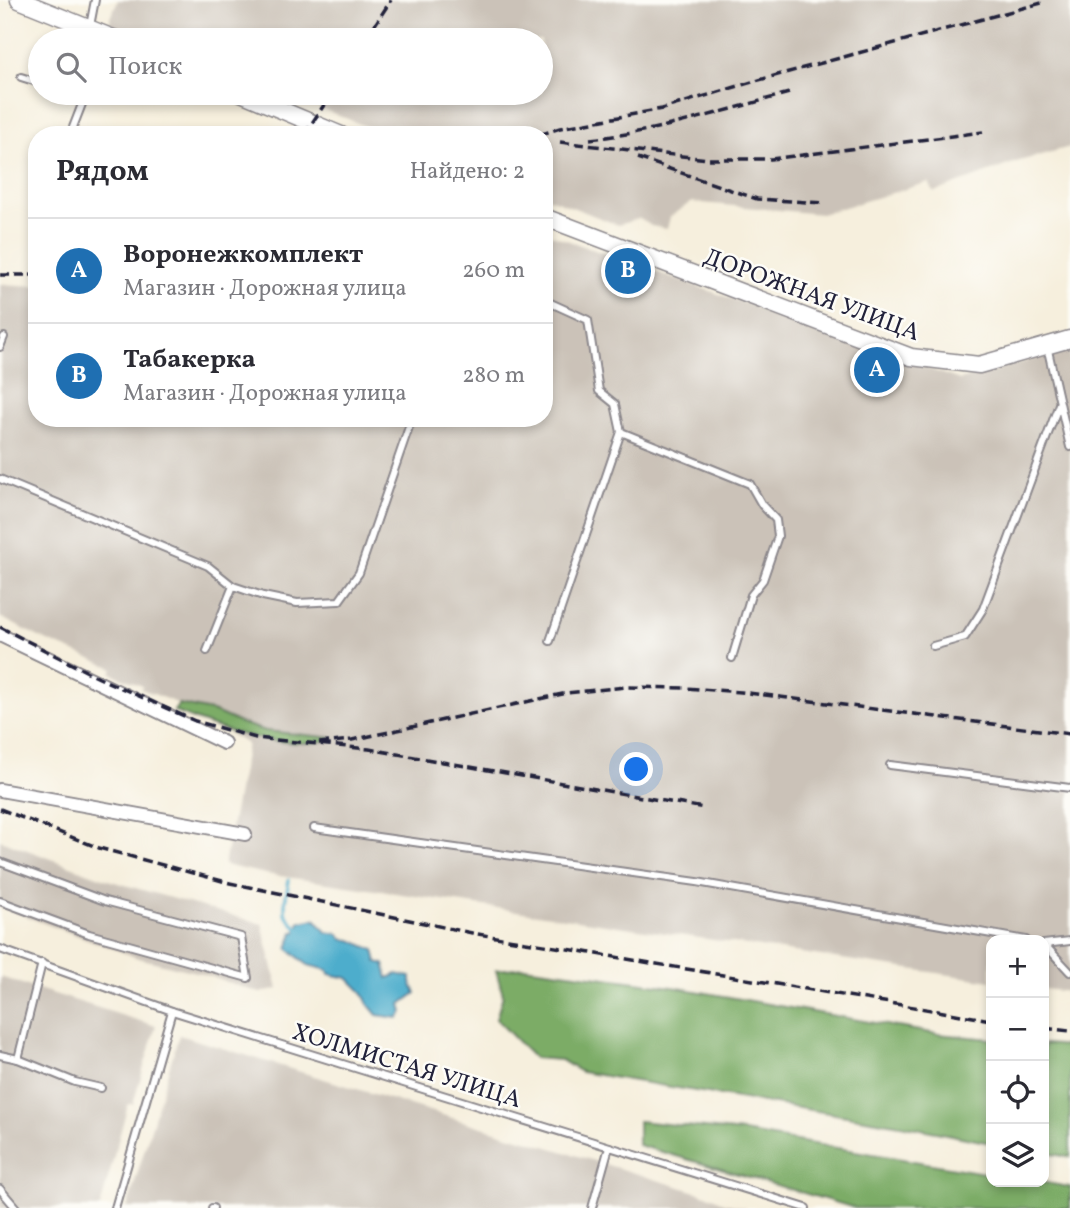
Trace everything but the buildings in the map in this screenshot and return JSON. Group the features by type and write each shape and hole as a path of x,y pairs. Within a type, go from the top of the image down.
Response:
{"street":[{"path":"19,0 90,28"},
{"path":"270,105 320,126"},
{"name":"ДОРОЖНАЯ УЛИЦА","path":"553,220 911,357 979,365 1070,339"},
{"path":"0,635 224,743"},
{"path":"0,790 245,834"}],"lane":[{"path":"90,28 94,0"},
{"path":"21,77 28,79"},
{"path":"73,126 81,105"},
{"path":"550,641 621,432 615,404 599,391 588,320 553,304"},
{"path":"0,347 4,337"},
{"path":"1047,345 1070,447"},
{"path":"933,646 965,637 983,609 1059,404"},
{"path":"0,480 208,566 233,586 297,603 339,601 359,573 409,427"},
{"path":"621,432 750,484 762,505 776,520 778,536 763,580 751,595 732,658"},
{"path":"207,651 233,586"},
{"path":"890,765 1070,788"},
{"path":"314,828 697,882 998,935"},
{"path":"0,862 105,901 241,937 248,978 89,934 0,901"},
{"path":"1049,943 1070,941"},
{"name":"ХОЛМИСТАЯ УЛИЦА","path":"0,949 172,1012 806,1208"},
{"path":"1049,949 1070,972"},
{"path":"18,1059 42,963"},
{"path":"115,1208 172,1012"},
{"path":"0,1055 18,1059 75,1082 101,1088"},
{"path":"592,1208 609,1147"},
{"path":"0,1189 16,1208"}],"shaded area":[{"path":"118,0 1070,0 1070,147 1016,162 934,192 929,182 821,214 691,202 670,217 667,229 651,226 640,218 618,225 553,200 553,126 365,126 312,105 553,105 553,28 119,28 111,25 110,18"},
{"path":"553,235 960,380 1070,349 1070,992 1049,990 1049,935 986,935 986,980 266,874 224,865 247,744 179,704 141,689 142,686 111,673 113,668 43,639 0,617 0,284 28,286 28,427 553,427"},
{"path":"0,840 111,881 262,924 278,989 260,993 200,973 138,958 0,907"},
{"path":"0,977 156,1026 133,1104 128,1104 100,1208 0,1208"},
{"path":"179,1035 713,1197 724,1203 746,1208 127,1208"}],"green space":[{"path":"179,704 215,712 266,731 335,738 297,743 254,737 174,711"},
{"path":"524,967 673,987 937,1034 986,1039 986,1142 901,1125 581,1072 561,1060 534,1058 496,1019 503,995 496,970"},
{"path":"1049,1044 1070,1046 1070,1157 1049,1154"},
{"path":"638,1121 743,1132 986,1173 986,1187 1049,1187 1049,1184 1070,1187 1070,1208 855,1208 638,1145"}],"water":[{"path":"315,919 326,932 339,934 342,939 374,950 377,962 384,964 388,978 397,974 411,977 416,993 401,1004 403,1012 398,1018 377,1015 362,992 348,978 308,965 288,949 293,932 296,932 300,922"}],"waterway":[{"path":"289,880 285,914 300,931"}],"railway":[{"path":"373,28 391,0"},
{"path":"553,130 662,109 1045,2"},
{"path":"590,139 665,126 789,93"},
{"path":"310,126 324,105"},
{"path":"560,142 708,159 771,159 983,132"},
{"path":"638,158 757,199 824,203"},
{"path":"0,275 28,275"},
{"path":"0,627 99,678 195,721 256,738 369,749 704,808"},
{"path":"319,743 352,740 567,693 625,687 741,692 1070,734"},
{"path":"0,809 99,848 230,883 472,933 986,1019"},
{"path":"1049,1029 1070,1031"}],"place":[{"name":"Табакерка","path":"628,271"},
{"name":"Воронежкомплект","path":"877,370"}]}
